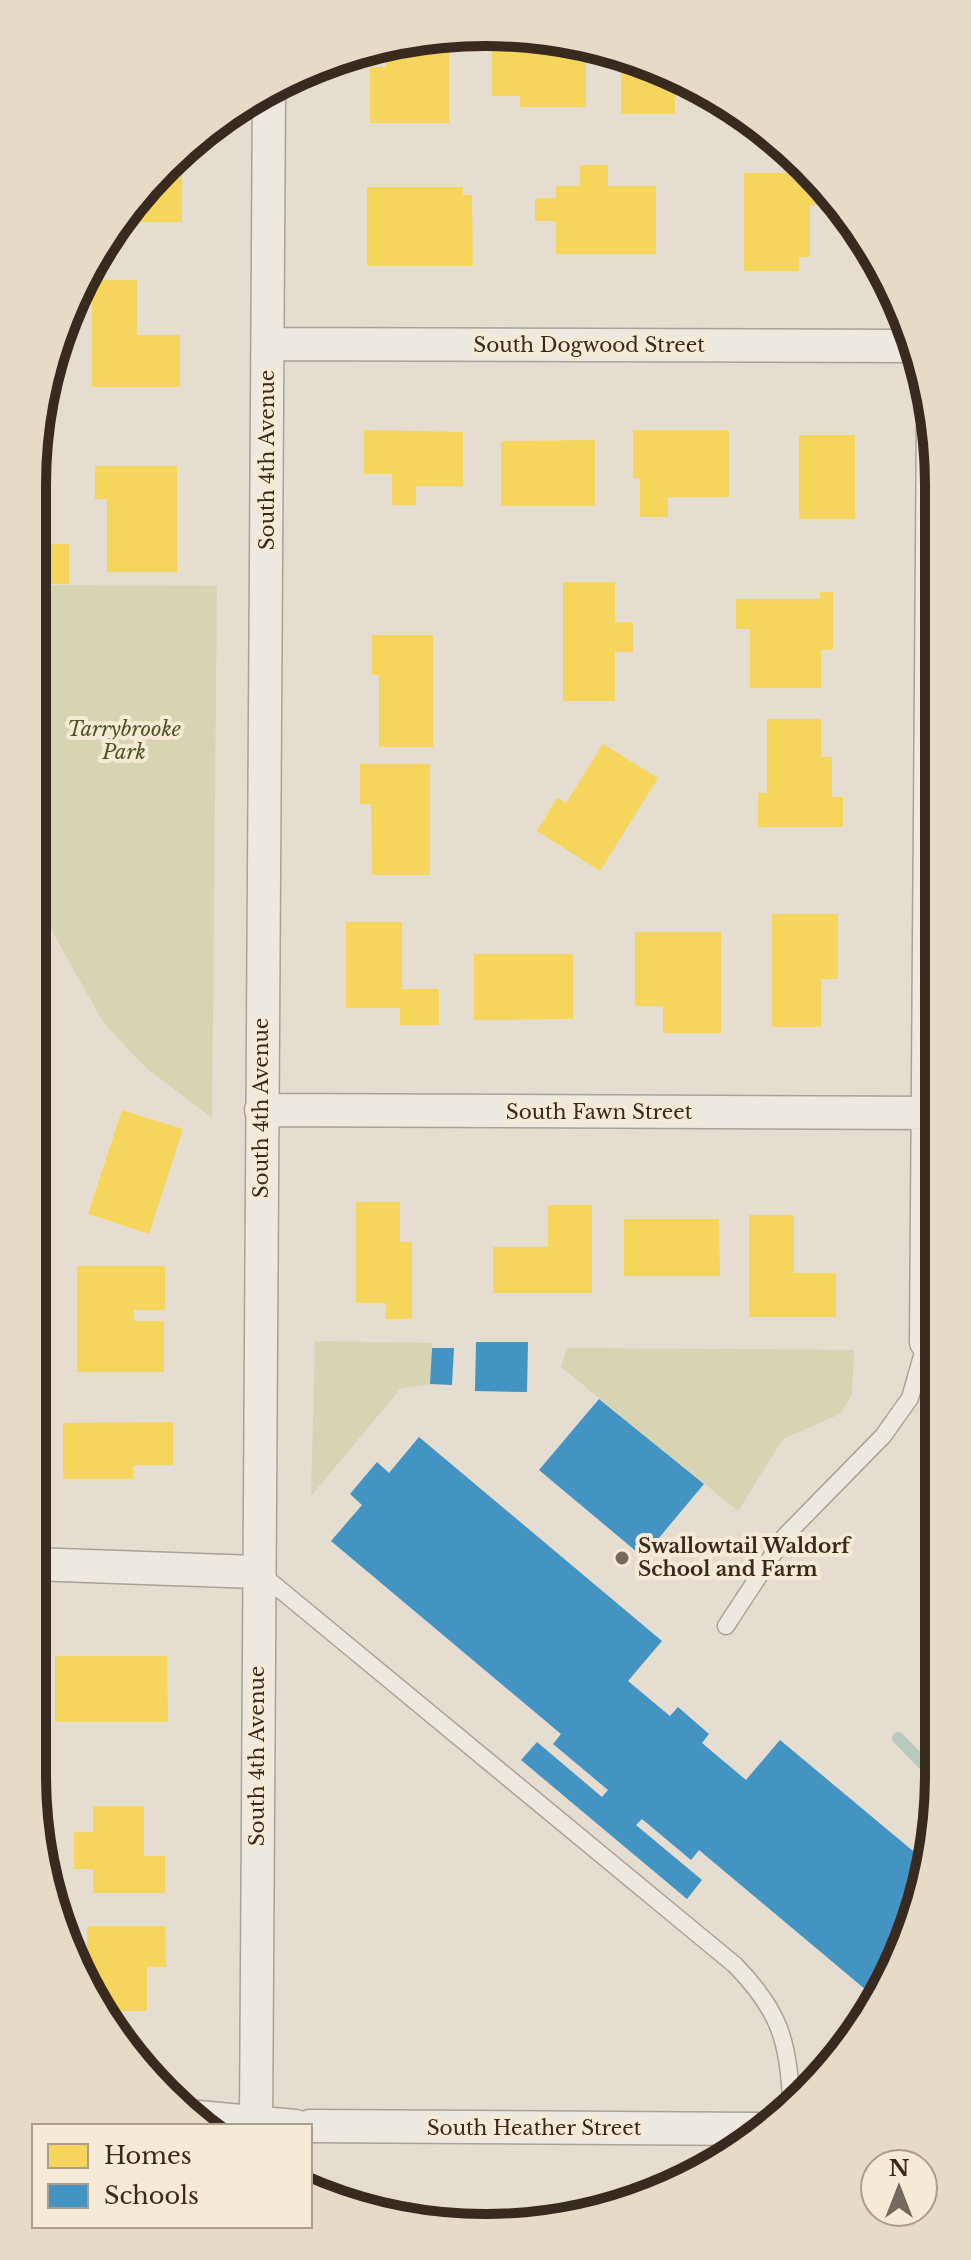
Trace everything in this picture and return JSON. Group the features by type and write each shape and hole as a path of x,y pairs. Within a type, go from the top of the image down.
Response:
{"street":[{"name":"South 4th Avenue","path":"256,2124 269,103"},
{"name":"South Dogwood Street","path":"268,344 903,346"},
{"name":"South Fawn Street","path":"261,1110 925,1113"},
{"path":"46,1564 258,1572"},
{"path":"213,2119 256,2124"},
{"name":"South Heather Street","path":"312,2126 745,2129"}],"lane":[{"path":"726,1626 785,1536 883,1436 910,1398 925,1346"},
{"path":"258,1572 735,1965 765,1995 784,2033 790,2091"}],"green space":[{"name":"Tarrybrooke Park","path":"46,585 217,586 212,1118 144,1066 103,1022 46,920"},
{"path":"315,1341 432,1343 430,1384 401,1388 311,1496"},
{"path":"567,1348 854,1350 852,1395 840,1414 783,1439 738,1511 561,1367"}],"building: Homes":[{"path":"492,46 543,50 586,58 586,107 520,107 520,96 492,96"},
{"path":"449,48 449,123 370,123 370,67 386,67 386,58"},
{"path":"621,67 675,89 675,114 621,114"},
{"path":"580,165 608,165 608,186 656,186 656,254 556,254 556,221 535,221 535,198 556,198 556,186 580,186"},
{"path":"182,168 182,222 134,222"},
{"path":"744,173 794,173 823,205 810,205 810,257 799,257 799,271 744,271"},
{"path":"367,187 463,187 463,195 472,195 473,266 367,266"},
{"path":"97,280 137,280 137,335 180,335 180,387 92,387 92,289"},
{"path":"364,430 463,432 463,486 416,486 416,505 392,505 392,474 364,474"},
{"path":"633,430 729,430 729,497 668,497 668,517 640,517 640,478 633,478"},
{"path":"799,435 855,435 855,519 799,519"},
{"path":"595,440 595,506 501,506 501,441"},
{"path":"95,466 177,466 177,572 107,572 107,499 95,499"},
{"path":"46,544 69,544 69,584 46,584"},
{"path":"563,582 615,582 615,622 633,622 633,652 615,652 615,701 563,701"},
{"path":"820,592 833,592 833,650 821,650 821,688 750,688 750,629 736,629 736,599 820,599"},
{"path":"372,635 433,635 433,747 379,747 379,675 372,675"},
{"path":"767,719 821,719 821,757 832,757 832,797 843,797 843,827 758,827 758,793 767,793"},
{"path":"603,744 658,778 600,871 537,831 557,798 566,803"},
{"path":"360,764 430,764 430,875 372,875 371,804 360,804"},
{"path":"772,914 838,914 838,979 821,979 821,1027 772,1027"},
{"path":"346,922 402,922 402,989 439,989 439,1025 400,1025 400,1008 346,1008"},
{"path":"635,932 721,932 721,1033 663,1033 663,1006 635,1006"},
{"path":"474,954 573,954 573,1019 474,1020"},
{"path":"122,1110 183,1129 149,1234 88,1214"},
{"path":"356,1202 400,1202 400,1242 412,1242 412,1319 386,1319 386,1303 356,1303"},
{"path":"548,1205 592,1205 592,1293 493,1293 493,1247 548,1247"},
{"path":"749,1215 794,1215 794,1273 836,1273 836,1317 749,1317"},
{"path":"624,1219 719,1219 720,1276 624,1276"},
{"path":"77,1266 165,1266 165,1310 134,1310 134,1321 164,1321 164,1372 77,1372"},
{"path":"173,1422 173,1465 133,1465 133,1479 63,1479 63,1423"},
{"path":"55,1656 167,1656 168,1722 55,1722"},
{"path":"93,1806 144,1806 144,1856 165,1856 165,1893 93,1893 93,1869 74,1869 74,1832 93,1832"},
{"path":"87,1926 165,1926 166,1967 147,1967 147,2011 115,2011 87,1960"}],"building: Schools":[{"path":"476,1342 528,1342 527,1392 475,1391"},
{"path":"432,1348 454,1348 452,1385 430,1384"},
{"path":"599,1399 704,1484 643,1557 539,1470"},
{"path":"419,1437 662,1641 628,1681 670,1716 678,1707 709,1734 702,1743 746,1780 780,1740 918,1855 902,1916 868,1991 699,1850 691,1860 642,1819 636,1825 702,1880 687,1899 521,1760 537,1742 602,1797 608,1790 553,1744 561,1734 331,1541 362,1505 350,1494 377,1462 389,1473"}],"waterway":[{"path":"898,1738 925,1766"}],"place":[{"name":"Swallowtail Waldorf School and Farm","path":"622,1558"}]}
